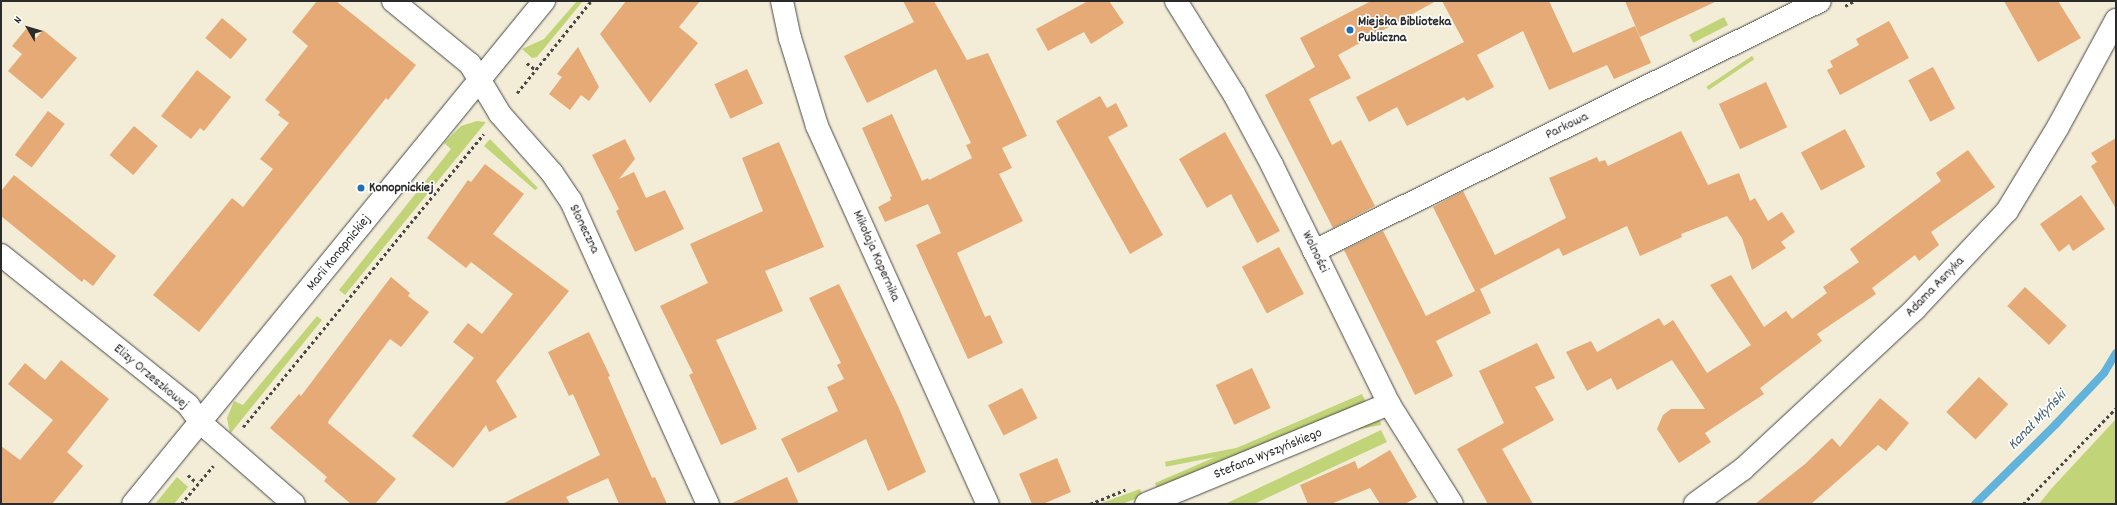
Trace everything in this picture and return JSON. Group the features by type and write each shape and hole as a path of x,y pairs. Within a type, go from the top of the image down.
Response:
{"street":[{"name":"Słoneczna","path":"393,1 470,64 479,82 500,114 552,173 574,206 708,504"},
{"name":"Marii Konopnickiej","path":"132,504 201,423 544,1"},
{"name":"Mikołaja Kopernika","path":"782,1 790,38 817,126 988,504"},
{"name":"Wolności","path":"1176,1 1234,94 1314,251 1389,404 1452,504"},
{"name":"Parkowa","path":"1314,251 1820,1"},
{"name":"Adama Asnyka","path":"1695,504 1743,469 1915,309 2007,211 2058,127 2116,20"},
{"name":"Elizy Orzeszkowej","path":"1,255 188,405 201,423 229,445 294,504"},
{"name":"Stefana Wyszyńskiego","path":"1146,504 1389,404"}],"path":[{"path":"182,504 591,1"},
{"path":"2023,504 2116,408"}],"green space":[{"path":"577,1 583,1 537,57 532,58 522,49 544,39"},
{"path":"1724,17 1728,25 1693,43 1689,35"},
{"path":"1752,56 1754,59 1709,90 1706,87"},
{"path":"477,121 486,122 345,295 339,290 451,149 444,143 461,126"},
{"path":"490,139 538,188 535,190 484,146"},
{"path":"317,316 322,320 230,434 227,418 234,401 243,405"},
{"path":"1362,394 1366,402 1157,490 1155,483"},
{"path":"2116,419 2116,504 2039,504 2051,489"},
{"path":"1380,420 1381,425 1166,467 1165,462"},
{"path":"1381,430 1387,442 1254,504 1225,504"},
{"path":"177,477 188,487 174,504 155,504"},
{"path":"1140,489 1143,496 1122,504 1099,504"}],"building":[{"path":"317,1 336,1 416,65 388,100 386,98 199,332 153,295 232,198 243,207 273,169 260,159 289,123 278,115 280,112 265,100 308,46 292,32"},
{"path":"626,1 700,1 679,27 698,43 650,103 600,34"},
{"path":"903,1 934,1 967,60 988,53 1027,136 1002,148 1012,168 999,174 1023,221 957,253 985,317 990,315 1003,343 968,359 916,245 941,233 928,204 885,222 878,207 891,200 890,197 892,196 862,128 892,114 922,181 928,178 929,180 972,158 966,145 971,143 936,69 867,103 844,56 914,22"},
{"path":"1088,1 1109,1 1124,23 1091,44 1084,32 1048,51 1036,29"},
{"path":"1371,1 1436,1 1338,55 1351,78 1309,99 1332,145 1341,140 1375,206 1333,228 1265,95 1315,67 1300,38"},
{"path":"1442,1 1549,1 1573,53 1635,26 1651,63 1614,79 1607,65 1549,90 1523,31 1477,55 1494,87 1467,101 1464,97 1407,126 1397,107 1369,122 1356,97 1464,42"},
{"path":"1625,1 1717,1 1640,37"},
{"path":"2004,1 2058,1 2081,38 2038,62"},
{"path":"222,18 247,39 231,59 205,38"},
{"path":"1889,21 1909,58 1840,95 1827,70 1833,67 1830,61 1859,45 1856,39"},
{"path":"26,29 36,38 43,30 77,58 42,99 8,71 22,54 12,46"},
{"path":"578,47 599,87 589,101 581,95 570,110 549,94 562,77 557,74"},
{"path":"1933,67 1955,108 1930,122 1908,80"},
{"path":"747,69 763,103 730,119 714,84"},
{"path":"197,70 231,97 204,131 200,128 191,139 161,116"},
{"path":"1766,82 1787,127 1740,149 1719,104"},
{"path":"1100,96 1107,108 1116,103 1128,126 1108,137 1163,235 1130,254 1056,121"},
{"path":"48,111 65,124 32,168 15,155"},
{"path":"134,126 158,146 133,175 110,155"},
{"path":"1845,129 1865,167 1821,190 1801,152"},
{"path":"1681,131 1708,185 1739,173 1750,201 1755,198 1768,221 1782,212 1795,232 1781,242 1786,248 1752,270 1742,238 1727,216 1681,234 1682,237 1640,256 1627,226 1563,256 1559,248 1480,289 1491,313 1436,341 1453,376 1415,395 1344,250 1383,231 1426,316 1475,291 1433,207 1463,191 1495,255 1566,218 1549,178 1597,157 1599,162 1605,160 1608,166"},
{"path":"1225,132 1280,231 1257,243 1231,194 1207,208 1179,159"},
{"path":"2116,138 2116,209 2091,166 2097,162 2091,153"},
{"path":"625,139 635,159 619,179 634,172 646,198 665,190 684,229 635,252 616,211 619,209 592,155"},
{"path":"779,142 824,247 765,271 783,311 716,340 757,429 721,445 689,375 693,373 660,306 708,283 690,244 763,211 742,158"},
{"path":"1968,150 1995,187 1931,232 1939,245 1919,261 1915,255 1872,288 1876,294 1817,334 1822,341 1760,388 1764,394 1705,433 1711,442 1679,463 1657,429 1663,415 1671,409 1705,409 1672,360 1617,390 1611,378 1587,391 1566,352 1591,341 1597,352 1659,318 1664,326 1673,320 1707,373 1751,345 1710,285 1731,275 1764,327 1786,311 1792,319 1827,293 1823,287 1859,262 1850,249 1941,181 1936,173"},
{"path":"485,164 524,194 493,234 569,291 496,381 517,417 489,432 486,425 453,468 412,436 474,358 453,342 468,323 482,334 513,294 471,262 466,268 427,238 468,180 471,182"},
{"path":"14,175 116,256 93,286 84,279 82,282 1,216 1,191"},
{"path":"2081,195 2105,229 2073,251 2069,244 2059,252 2040,224"},
{"path":"1279,247 1304,294 1267,314 1242,267"},
{"path":"391,277 410,293 408,296 429,312 401,347 390,339 329,420 328,423 396,479 375,504 351,504 324,481 327,477 270,428 299,394 301,396"},
{"path":"839,284 898,406 926,472 888,491 866,439 798,473 781,439 838,411 827,387 844,379 837,365 841,363 809,298"},
{"path":"2025,287 2067,326 2049,345 2007,306"},
{"path":"589,332 610,376 608,377 652,478 655,477 667,504 619,504 608,478 566,497 570,504 502,504 600,455 573,394 569,396 548,352"},
{"path":"1537,343 1555,378 1535,387 1554,420 1502,449 1533,504 1488,504 1457,449 1504,423 1479,371"},
{"path":"61,360 109,399 67,452 83,466 52,504 1,504 1,446 20,460 53,420 8,384 25,363 45,380"},
{"path":"1252,368 1271,408 1234,425 1216,385"},
{"path":"1979,377 2008,404 1976,439 1946,412"},
{"path":"1022,388 1037,418 1004,436 988,405"},
{"path":"1880,398 1909,423 1886,451 1878,445 1811,504 1755,504 1805,464 1832,438 1840,447"},
{"path":"1390,450 1417,497 1405,504 1380,504 1370,488 1331,504 1308,504 1300,485 1355,461 1358,469"},
{"path":"1057,458 1071,492 1043,504 1032,504 1019,474"},
{"path":"787,477 799,504 730,504"}],"waterway":[{"name":"Kanał Młyński","path":"1975,504 2056,424 2104,373 2116,353"}],"place":[{"name":"Miejska Biblioteka Publiczna","path":"1350,30"},
{"name":"Konopnickiej","path":"361,188"}]}
